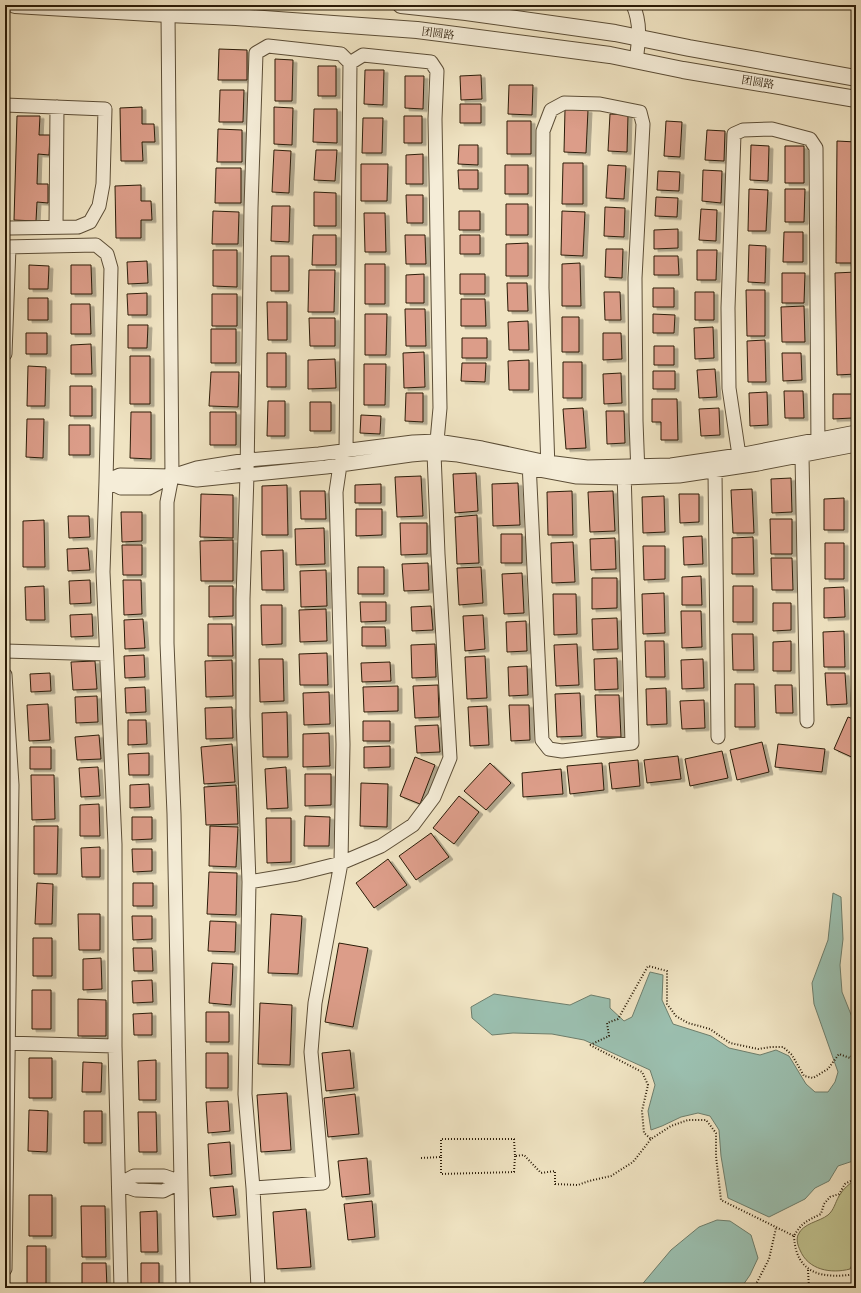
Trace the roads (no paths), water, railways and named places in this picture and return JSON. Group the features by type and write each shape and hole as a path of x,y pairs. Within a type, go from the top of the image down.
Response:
{"street":[{"name":"团圆路","path":"15,5 236,17 417,30 610,55 683,70 856,99"},
{"name":"团圆路","path":"400,5 466,12 615,33 856,78"},
{"path":"633,5 636,12 640,38 636,60"},
{"path":"168,14 172,476 167,502 167,643 174,814 183,1288"},
{"path":"253,1188 323,1183 311,1052 315,1003 341,863 343,744 336,492 340,465 346,451 350,63 341,54 268,46 256,53 251,208 247,475 243,599 243,716 249,882 245,1094 253,1188 258,1288"},
{"path":"249,882 297,874 341,863 381,846 413,825 434,797 450,758 438,554 436,447 440,408 435,119 437,71 431,62 363,55 350,63"},
{"path":"548,467 542,288 543,131 551,110 564,104 600,104 640,112 643,124 635,278 637,472"},
{"path":"5,105 105,109 103,184 99,206 90,222 78,227 5,227"},
{"path":"56,227 57,107"},
{"path":"740,461 729,388 728,308 734,134 743,130 772,129 810,139 816,148 818,446"},
{"path":"5,354 7,247 96,245 107,254 111,268 103,572 115,844 115,1046 121,1288"},
{"path":"172,476 197,468 247,460 346,451 413,442 436,447 482,448 530,464 548,467 577,478 624,472 679,476 715,472 740,461 818,446 856,432"},
{"path":"818,446 856,445"},
{"path":"106,481 120,475 172,476 197,480 247,475 340,465 411,455 436,447"},
{"path":"801,450 807,721"},
{"path":"637,472 712,459 740,461"},
{"path":"712,459 715,472 718,737"},
{"path":"530,464 542,740 549,749 562,751 632,744 624,472"},
{"path":"5,651 106,654"},
{"path":"5,675 12,785 6,1043 5,1269"},
{"path":"6,1043 115,1046"},
{"path":"119,1184 134,1176 164,1176 181,1182"}]}
